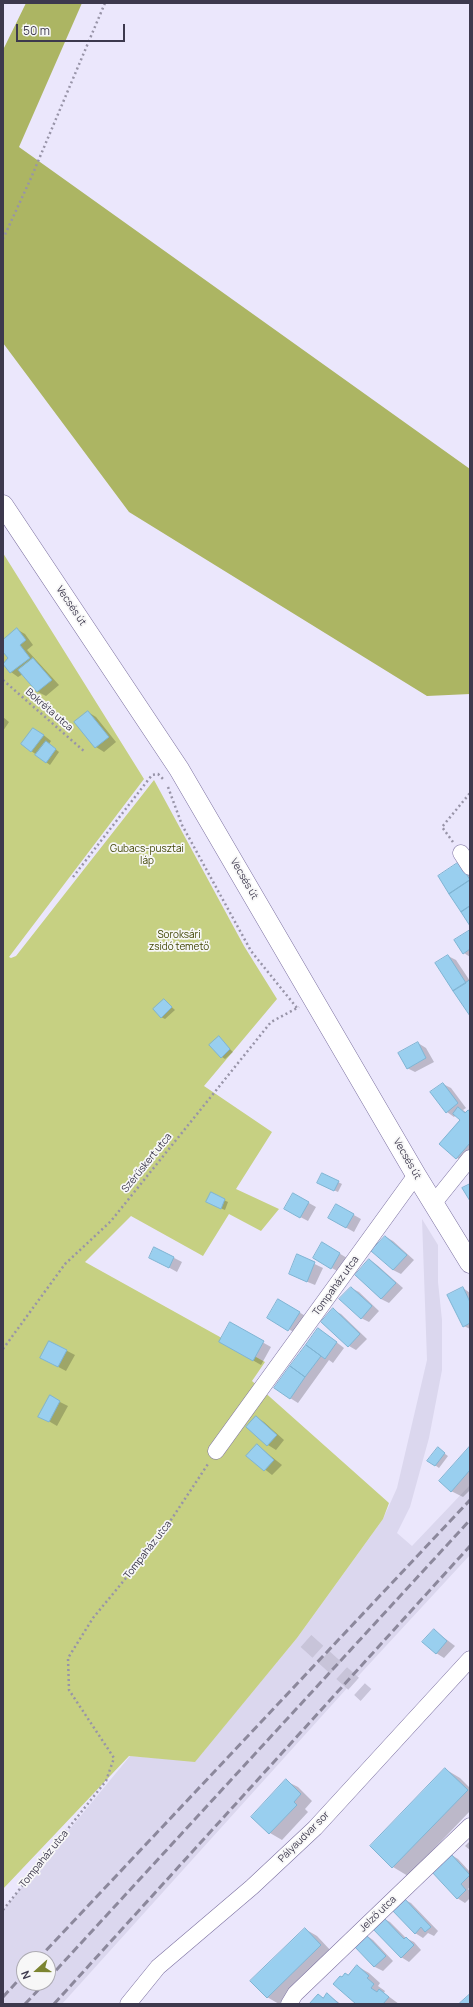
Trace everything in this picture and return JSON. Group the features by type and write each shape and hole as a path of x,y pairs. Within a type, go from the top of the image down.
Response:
{"street":[{"name":"Vecsés út","path":"3,505 179,768 305,1004 416,1175 470,1263"},
{"path":"461,853 470,867"},
{"path":"433,1204 470,1158"},
{"name":"Tompaház utca","path":"216,1452 416,1175"},
{"name":"Pályaudvar sor","path":"128,2004 158,1968 252,1886 315,1828 470,1659"},
{"name":"Jelző utca","path":"289,2004 295,1994 470,1826"}],"path":[{"path":"3,239 31,178 105,3"},
{"name":"Bokréta utca","path":"3,680 85,752"},
{"path":"73,877 152,775 158,774 165,781 182,825 251,951 305,1004"},
{"path":"461,853 442,827 470,793"},
{"name":"Szérűskert utca","path":"3,1349 65,1264 111,1221 271,1022 305,1004"},
{"name":"Tompaház utca","path":"3,1910 106,1781 114,1758 69,1690 68,1658 93,1618 159,1538 216,1452"}],"shaded area":[{"path":"422,1219 438,1245 438,1282 442,1320 442,1370 429,1438 410,1507 397,1533 412,1546 470,1485 470,1555 349,1686 62,2004 3,2004 3,1910 130,1756 195,1761 297,1638 383,1519 397,1488 427,1360"}],"green space":[{"path":"26,3 82,3 19,147 470,469 470,694 427,696 129,512 3,343 3,50"},
{"path":"3,553 144,779 9,957 11,958 16,956 154,780 244,946 277,999 204,1086 272,1132 236,1189 279,1209 261,1231 229,1214 203,1256 131,1216 85,1262 265,1362 252,1381 389,1503 383,1519 297,1638 195,1762 129,1756 3,1889"}],"building":[{"path":"17,628 26,640 20,645 30,658 10,673 3,664 8,658 3,652 3,640"},
{"path":"33,658 52,680 37,692 18,670"},
{"path":"88,711 109,737 95,748 74,722"},
{"path":"33,728 44,735 31,752 21,744"},
{"path":"46,741 56,749 46,763 35,755"},
{"path":"459,862 470,880 449,894 438,876"},
{"path":"470,880 470,906 461,912 449,894"},
{"path":"470,906 470,926 461,912"},
{"path":"470,930 470,949 463,954 454,940"},
{"path":"448,955 466,983 453,991 435,963"},
{"path":"470,980 470,1016 453,991"},
{"path":"164,999 172,1007 161,1018 153,1009"},
{"path":"219,1036 230,1049 221,1058 209,1045"},
{"path":"418,1042 426,1058 407,1069 398,1053"},
{"path":"443,1083 458,1103 446,1113 430,1092"},
{"path":"458,1107 465,1113 468,1110 470,1111 470,1143 456,1159 439,1144 460,1120 453,1114"},
{"path":"322,1173 339,1181 334,1191 317,1183"},
{"path":"470,1184 470,1201 462,1188"},
{"path":"211,1192 225,1199 221,1209 206,1202"},
{"path":"293,1193 309,1202 300,1218 284,1209"},
{"path":"336,1204 354,1214 346,1228 328,1218"},
{"path":"385,1236 407,1255 393,1270 371,1251"},
{"path":"322,1242 340,1253 331,1269 313,1258"},
{"path":"154,1247 174,1257 169,1268 149,1258"},
{"path":"297,1254 315,1262 307,1282 289,1274"},
{"path":"369,1259 396,1283 381,1299 355,1275"},
{"path":"351,1287 372,1306 361,1319 339,1299"},
{"path":"463,1287 470,1302 470,1323 463,1327 447,1295"},
{"path":"278,1299 300,1312 288,1331 267,1318"},
{"path":"333,1308 360,1334 348,1347 321,1322"},
{"path":"230,1322 264,1341 253,1361 219,1342"},
{"path":"318,1328 337,1342 325,1359 306,1345"},
{"path":"49,1341 67,1350 58,1367 40,1358"},
{"path":"306,1345 321,1356 305,1377 290,1366"},
{"path":"290,1366 305,1377 290,1399 274,1388"},
{"path":"50,1395 60,1401 49,1422 38,1417"},
{"path":"256,1416 277,1435 267,1446 246,1427"},
{"path":"257,1444 274,1460 264,1471 246,1456"},
{"path":"470,1446 470,1470 451,1492 439,1481"},
{"path":"438,1447 445,1453 435,1466 427,1461"},
{"path":"434,1629 447,1641 436,1654 422,1642"},
{"path":"445,1768 468,1790 392,1868 370,1846"},
{"path":"286,1779 301,1794 294,1802 297,1805 269,1834 251,1817"},
{"path":"450,1853 470,1875 461,1884 466,1890 457,1899 431,1871"},
{"path":"403,1897 431,1927 425,1932 421,1927 415,1934 391,1909"},
{"path":"382,1916 404,1939 406,1937 414,1945 401,1958 371,1927"},
{"path":"305,1928 321,1945 267,1998 250,1981"},
{"path":"365,1934 386,1956 374,1967 353,1945"},
{"path":"357,1965 369,1976 367,1978 374,1984 371,1988 377,1992 379,1989 389,1997 383,2004 356,2004 333,1984 345,1973 348,1975"},
{"path":"327,1993 339,2004 309,2004 318,1994 323,1998"},
{"path":"470,1994 470,2004 460,2003"}],"tunnel":[{"path":"306,1641 366,1695"}],"railway":[{"path":"46,1951 470,1500"},
{"path":"56,1970 470,1520"},
{"path":"54,2004 470,1546"},
{"path":"3,1997 16,1983"},
{"path":"25,2004 37,1991"}],"park label":[{"name":"Gubacs-pusztai láp","path":"147,854"},
{"name":"Soroksári zsidó temető","path":"179,940"}]}
